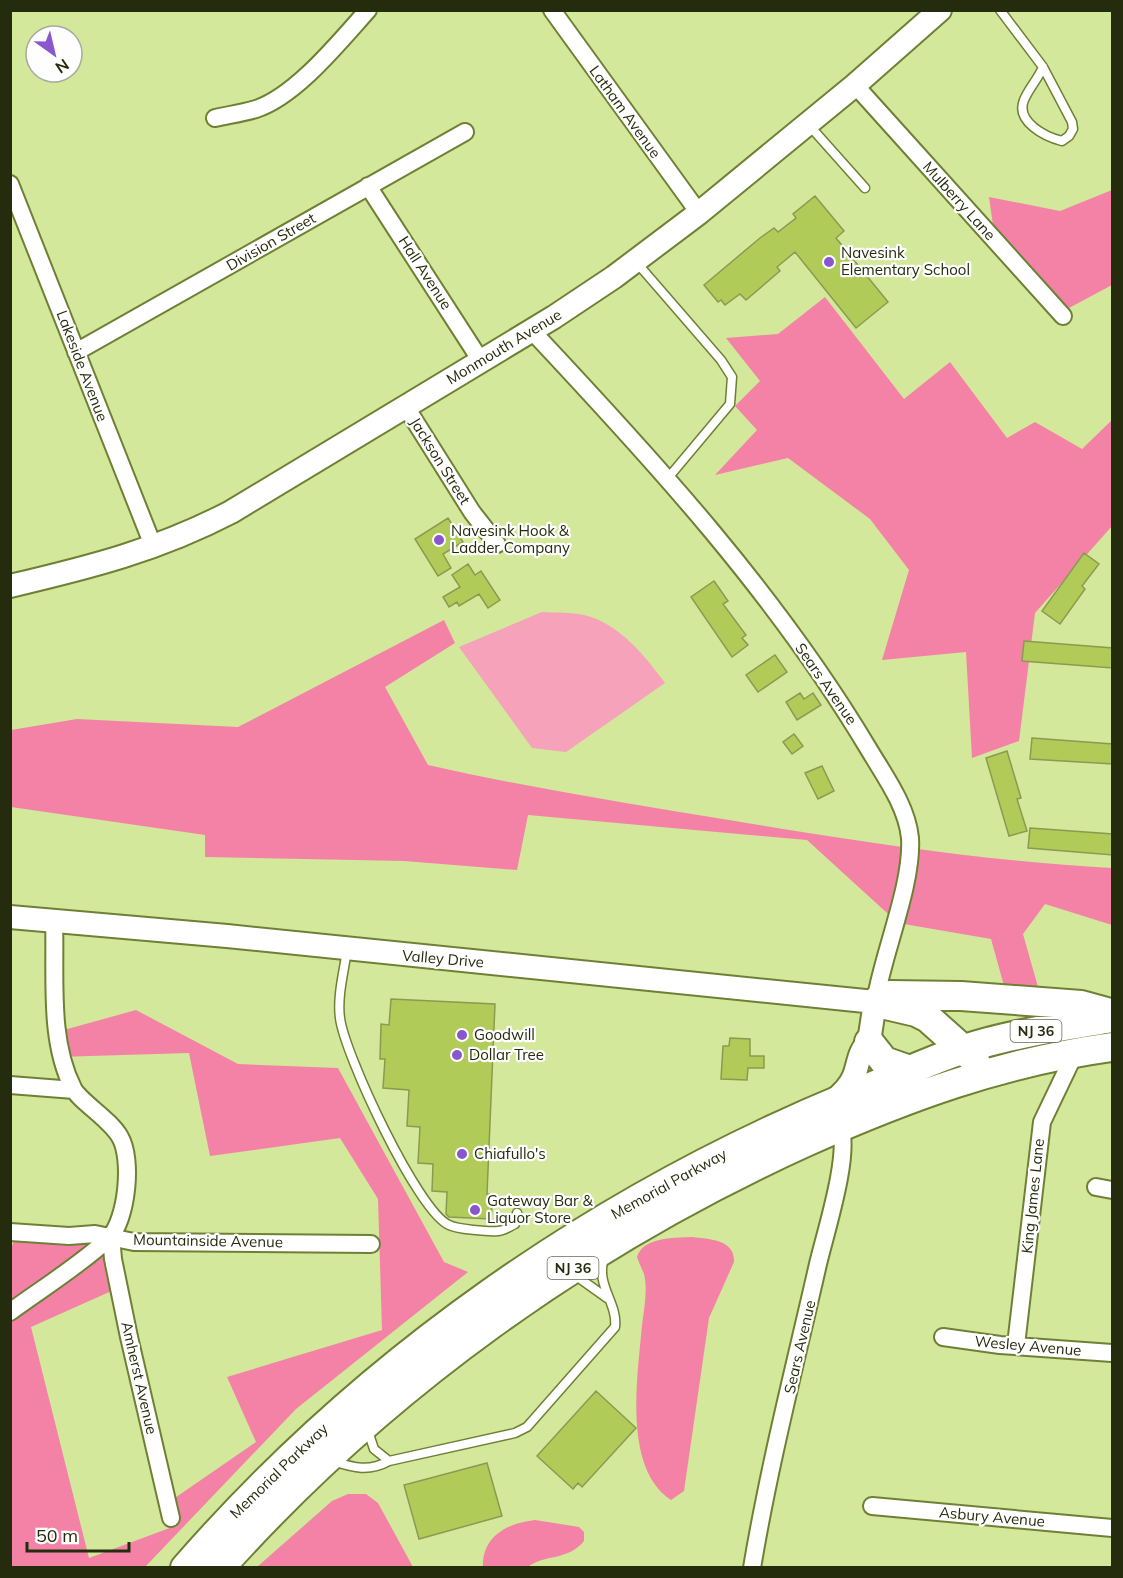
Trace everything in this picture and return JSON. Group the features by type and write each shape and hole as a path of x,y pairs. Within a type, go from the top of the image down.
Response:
{"highway":[{"path":"875,1002 890,995 961,996 1081,1005 1113,1016"},
{"path":"875,1002 916,1012 928,1018 962,1050 992,1070"},
{"name":"Memorial Parkway","path":"220,1568 327,1459 367,1424 452,1354 561,1276 835,1115 907,1069 962,1050 1028,1032 1113,1016"},
{"path":"869,1042 884,1061 907,1069"},
{"name":"Memorial Parkway","path":"185,1568 249,1500 349,1405 422,1345 496,1290 589,1229 661,1187 731,1150 835,1115 895,1103 992,1070 1113,1047"}],"street":[{"path":"214,118 258,109 291,87 331,52 368,10"},
{"name":"Latham Avenue","path":"552,10 699,213"},
{"name":"Monmouth Avenue","path":"10,585 96,566 154,548 193,532 231,512 532,331 699,213 855,86 940,10"},
{"name":"Mulberry Lane","path":"855,86 1063,316"},
{"name":"Division Street","path":"76,352 465,132"},
{"name":"Lakeside Avenue","path":"10,184 154,548"},
{"name":"Hall Avenue","path":"368,186 481,361"},
{"name":"Sears Avenue","path":"532,331 668,478 813,663 849,716 895,792 908,829 910,860 875,1002 869,1042 861,1049 854,1077 835,1115 845,1138 766,1489 752,1568"},
{"name":"Jackson Street","path":"406,407 472,512 497,544"},
{"name":"Valley Drive","path":"10,917 875,1002"},
{"path":"10,1312 111,1236 127,1187 126,1152 120,1138 108,1122 74,1090 57,1029 54,921"},
{"name":"King James Lane","path":"1016,1345 1040,1132 1051,1102 1075,1053"},
{"path":"10,1085 74,1090"},
{"name":"Mountainside Avenue","path":"10,1232 111,1236 134,1242 371,1244"},
{"name":"Amherst Avenue","path":"111,1236 113,1259 129,1337 171,1518"},
{"name":"Wesley Avenue","path":"943,1337 1113,1353"},
{"name":"Asbury Avenue","path":"872,1506 1113,1528"}],"lane":[{"path":"1000,10 1043,67 1072,122 1073,129 1062,141 1041,134 1025,118 1024,101 1043,67"},
{"path":"808,124 865,188"},
{"path":"634,261 721,360 732,377 730,404 668,478"},
{"path":"346,949 339,1016 343,1032 364,1088 416,1188 432,1210 448,1225 499,1232 515,1224 518,1214"},
{"path":"327,1459 362,1469 376,1468 389,1461 515,1433 527,1427 615,1327 617,1315 607,1298 601,1280 601,1266 608,1247"},
{"path":"561,1276 579,1278 607,1298"},
{"path":"367,1424 369,1440 374,1449 389,1461"}],"shaded area":[{"path":"1112,190 1112,285 1069,308 994,232 989,197 1060,211"},
{"path":"825,297 904,399 950,362 1007,438 1035,422 1082,449 1112,420 1112,526 1035,613 1019,741 972,758 966,652 882,660 909,570 870,519 788,458 715,475 757,430 735,406 760,381 726,338 778,334"},
{"path":"542,612 584,615 609,625 640,652 665,683 566,752 532,748 459,647"},
{"path":"444,620 455,643 385,687 428,765 581,795 829,836 970,856 1112,868 1112,925 1045,904 1023,934 1040,994 1006,993 991,939 898,923 807,840 528,815 517,870 404,861 205,857 205,835 11,807 11,730 77,719 238,727"},
{"path":"136,1010 238,1064 338,1068 444,1262 468,1272 296,1409 145,1567 11,1568 10,1251 17,1233 110,1238 116,1289 31,1327 89,1558 175,1526 169,1502 256,1442 227,1377 382,1330 378,1199 340,1138 210,1156 189,1053 58,1057 53,1033"},
{"path":"691,1237 713,1240 726,1245 733,1254 734,1262 709,1318 684,1491 671,1500 656,1485 645,1466 639,1443 636,1393 646,1286 637,1257 640,1250 652,1242 668,1238"},
{"path":"348,1494 366,1494 378,1503 413,1567 257,1567 332,1501"},
{"path":"535,1520 579,1527 584,1532 584,1541 571,1552 541,1560 528,1567 483,1567 487,1547 498,1533 515,1524"}],"building":[{"name":"Navesink Elementary School","path":"815,196 844,231 836,238 888,302 856,328 795,252 777,267 780,271 746,300 740,294 725,305 721,300 718,302 704,285 760,238 774,228 778,232 796,218 793,214"},
{"path":"448,518 463,542 443,554 451,568 438,576 415,539"},
{"path":"1084,553 1099,564 1082,586 1085,589 1060,624 1042,611"},
{"path":"468,564 475,575 481,571 500,600 488,608 479,594 459,606 457,602 449,607 443,597 460,587 452,575"},
{"path":"714,581 728,601 723,604 746,635 742,638 748,645 732,657 691,597"},
{"path":"1024,641 1113,648 1113,668 1022,661"},
{"path":"775,655 787,672 758,692 746,675"},
{"path":"800,693 804,699 813,693 821,705 797,720 786,702"},
{"path":"794,734 803,746 792,754 783,742"},
{"path":"1032,738 1113,744 1113,764 1030,759"},
{"path":"1007,751 1021,798 1017,799 1027,831 1009,836 986,758"},
{"path":"822,766 834,791 818,799 805,773"},
{"path":"1030,828 1113,834 1113,855 1028,848"},
{"path":"391,999 495,1004 487,1194 493,1194 491,1219 449,1217 446,1214 447,1192 432,1191 433,1164 418,1163 420,1127 407,1126 409,1090 383,1088 385,1059 380,1059 381,1024 389,1025"},
{"path":"730,1038 750,1039 750,1056 764,1056 764,1068 748,1068 747,1080 721,1079 723,1046 729,1046"},
{"path":"596,1391 636,1428 582,1487 578,1483 573,1489 537,1456"},
{"path":"487,1463 502,1516 419,1539 404,1485"}],"place":[{"name":"Navesink Elementary School","path":"829,262"},
{"name":"Navesink Hook & Ladder Company","path":"439,540"},
{"name":"Goodwill","path":"462,1035"},
{"name":"Dollar Tree","path":"457,1055"},
{"name":"Chiafullo's","path":"462,1154"},
{"name":"Gateway Bar & Liquor Store","path":"475,1210"}]}
